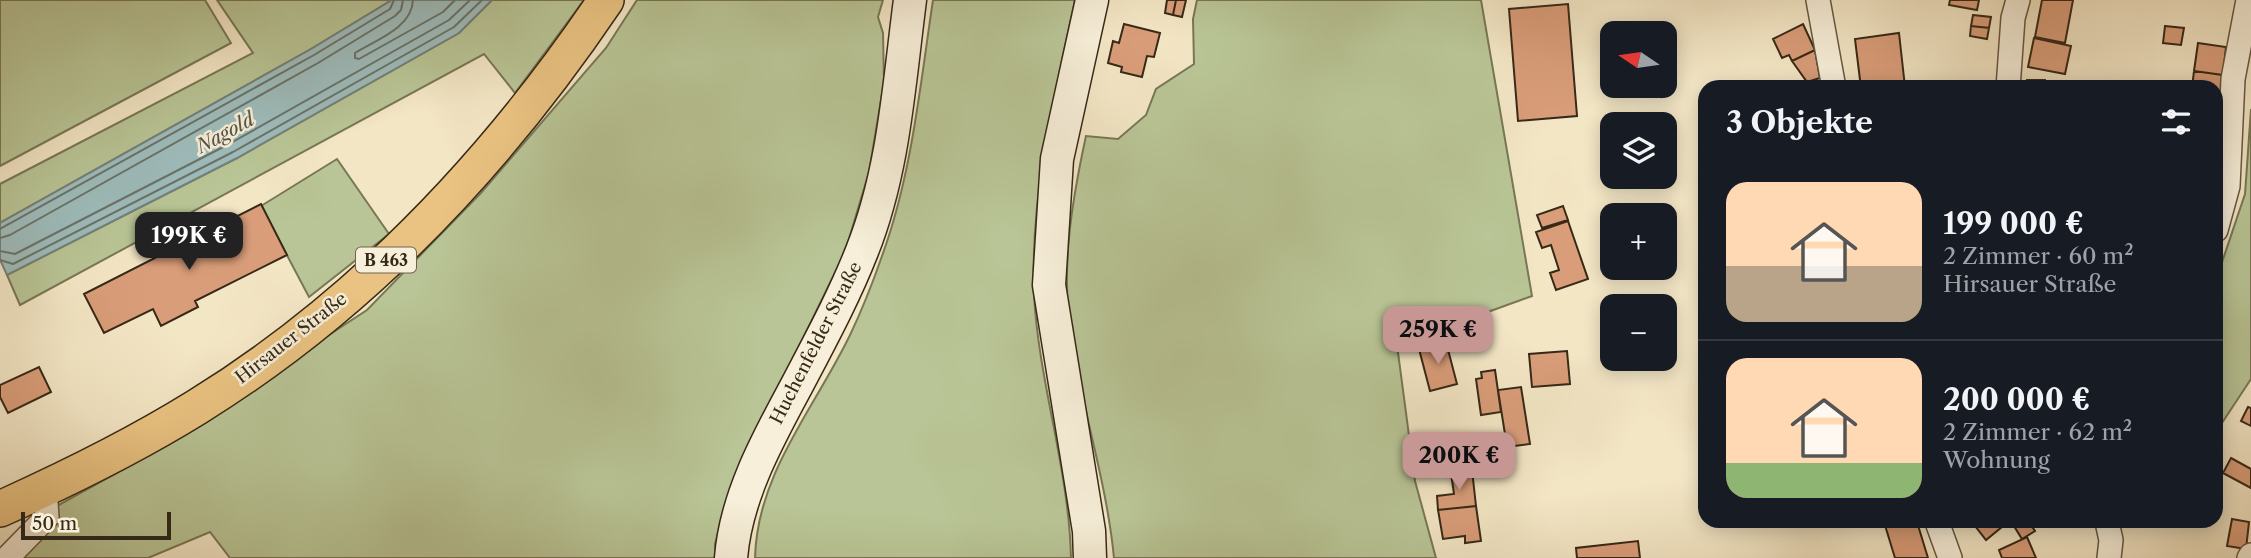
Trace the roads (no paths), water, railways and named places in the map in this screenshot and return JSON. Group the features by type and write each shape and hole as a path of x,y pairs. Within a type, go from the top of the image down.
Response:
{"main road":[{"name":"Hirsauer Straße","path":"0,509 145,438 209,399 283,347 362,282 441,207 488,155 537,97 606,0"},
{"name":"Huchenfelder Straße","path":"731,558 733,531 765,444 838,309 863,248 884,182 910,0"},
{"path":"1090,558 1089,531 1049,285 1057,159 1092,0"}],"street":[{"path":"2009,80 2013,18 2018,0"},
{"path":"2223,204 2228,186 2233,79 2248,0"},
{"path":"1816,2 1832,80"},
{"path":"7,558 47,517 45,489"},
{"path":"1939,528 1950,558"},
{"path":"2108,528 2111,540 2109,558"}],"water":[{"name":"Nagold","path":"392,0 492,0 459,33 237,158 7,275 0,260 0,223 311,49"}]}
